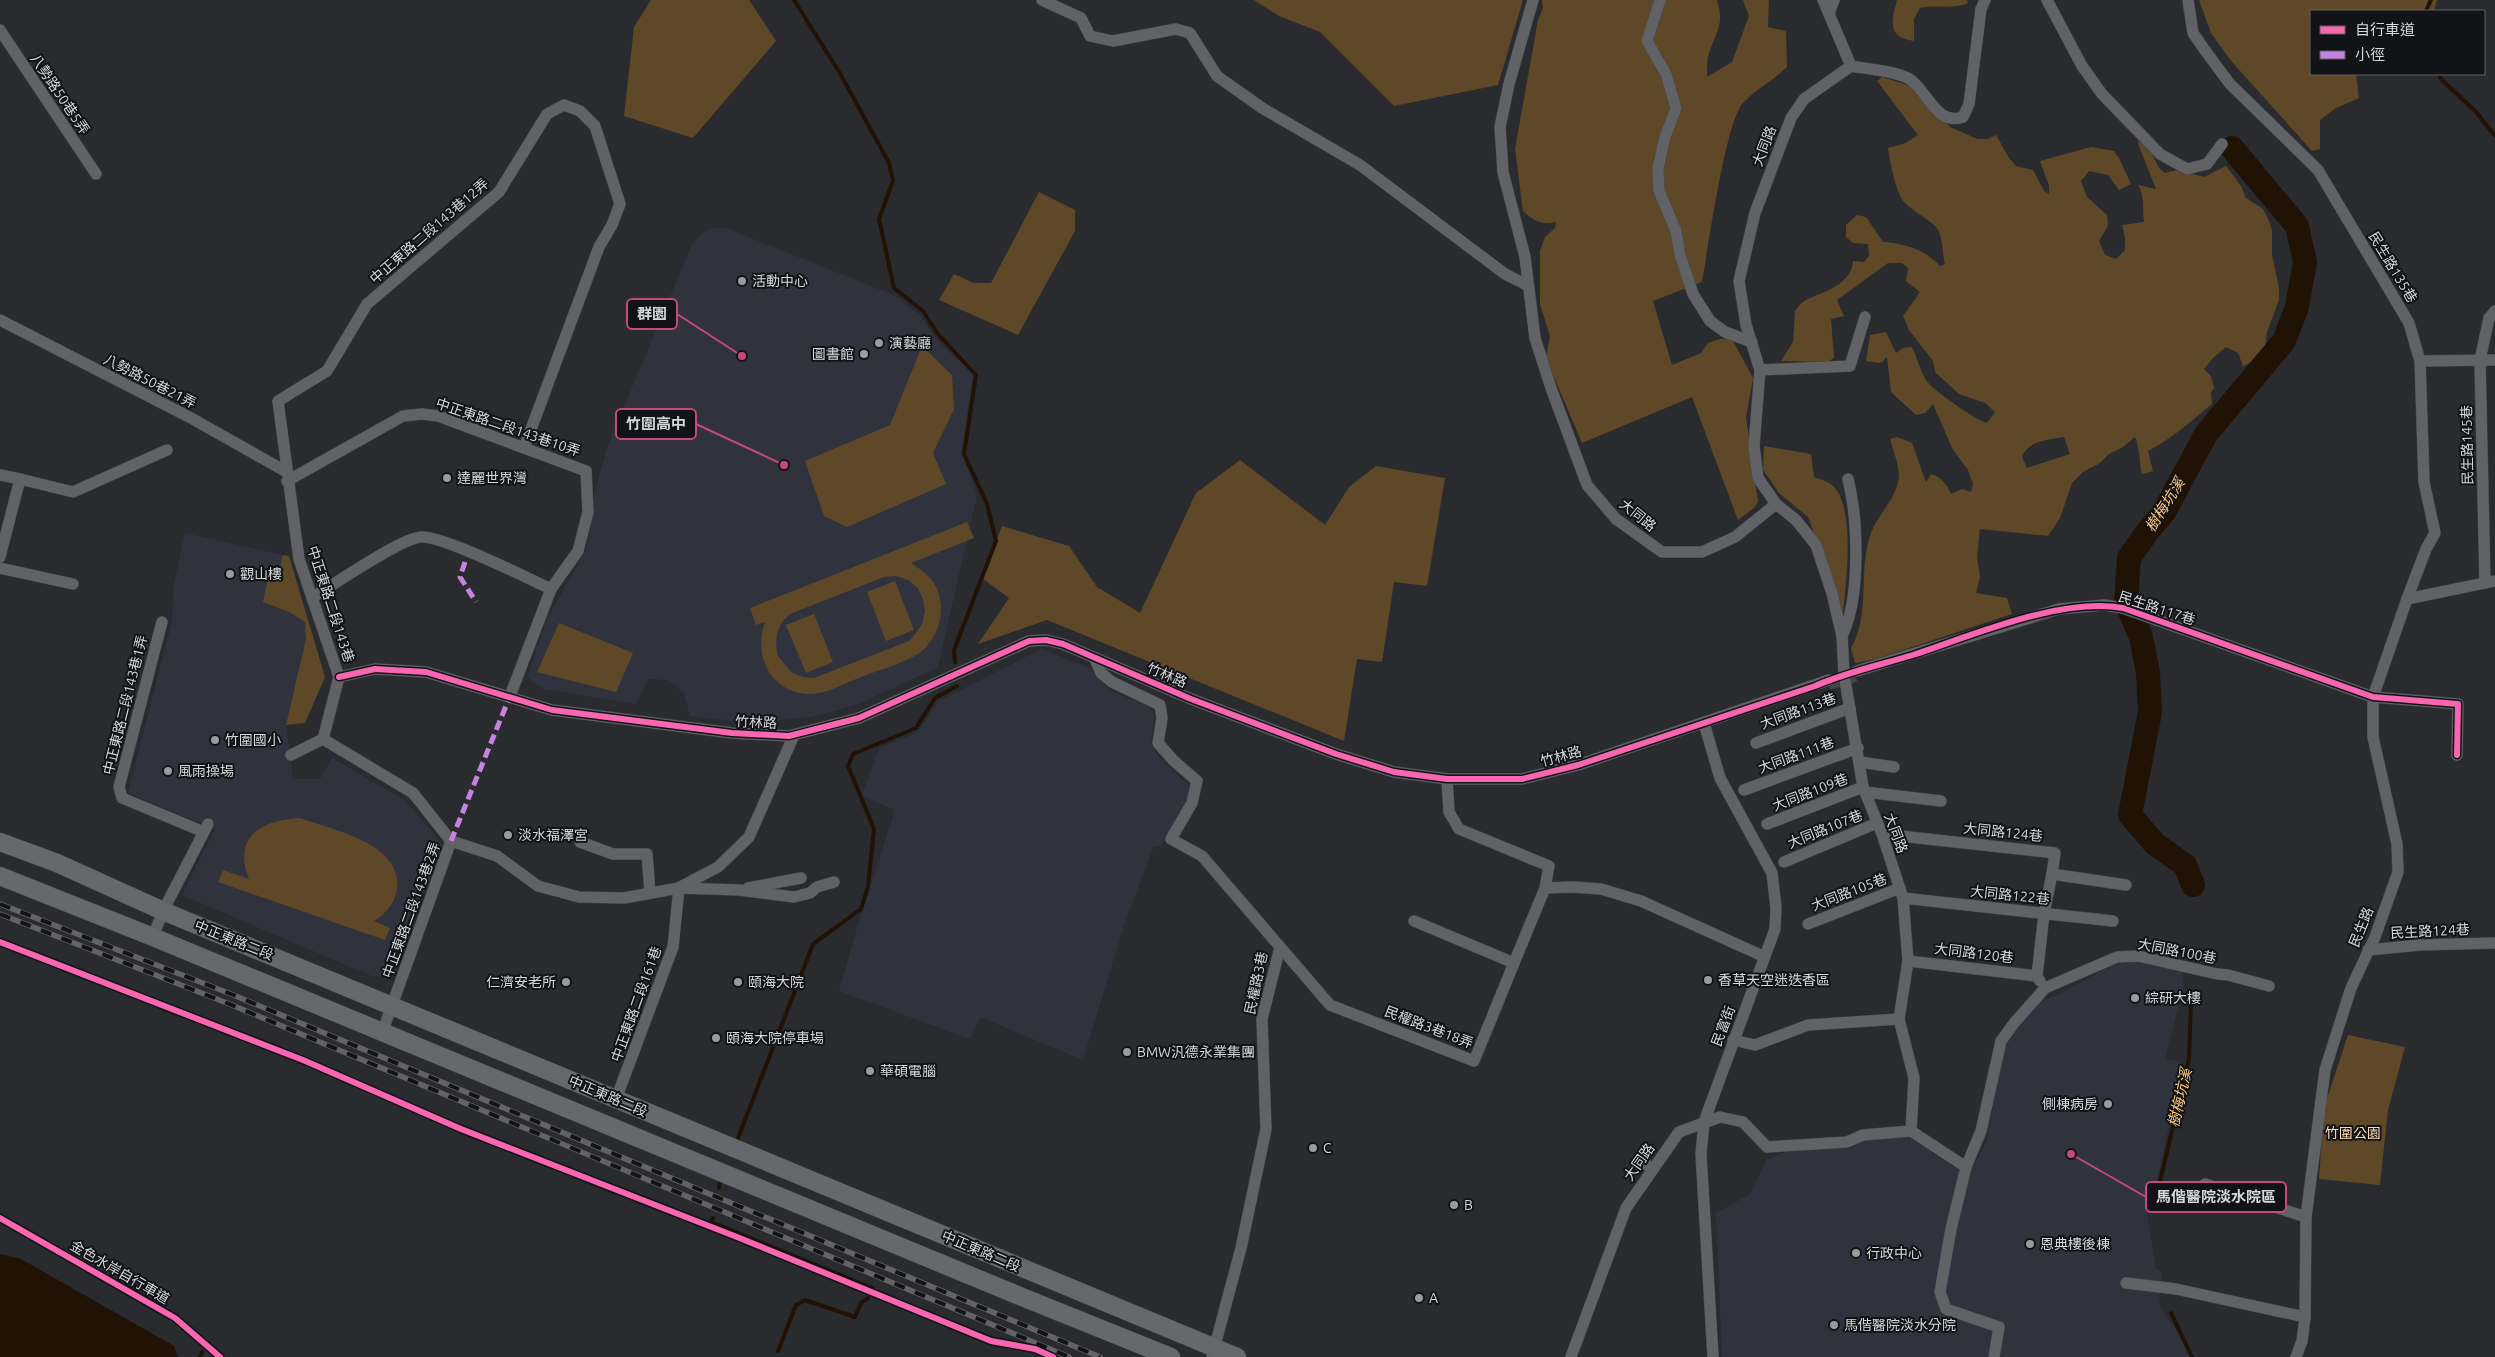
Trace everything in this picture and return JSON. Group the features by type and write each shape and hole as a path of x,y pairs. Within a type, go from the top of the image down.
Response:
{"main road":[{"name":"中正東路二段","path":"0,842 57,862 163,911 616,1099 1214,1352 1237,1357"},
{"name":"中正東路二段","path":"0,876 153,937 1171,1357"}],"street":[{"path":"1042,0 1081,18 1090,36 1113,41 1176,29 1190,33 1217,76 1262,108 1360,165 1505,274 1527,285"},
{"name":"大同路","path":"1533,0 1509,84 1500,127 1504,172 1525,257 1527,285 1536,338 1551,388 1587,485 1616,519 1662,552 1702,552 1735,537 1776,504"},
{"path":"1660,0 1647,41 1666,74 1676,108 1664,138 1658,168 1658,191 1676,232 1680,255 1693,294 1710,321 1725,332 1752,342"},
{"path":"1823,0 1851,66 1889,73 1910,80 1944,117 1954,120 1963,117 1969,104 1980,9 1985,0"},
{"path":"1829,14 1834,0"},
{"path":"2047,0 2082,66 2097,87 2160,154 2187,169 2207,164 2222,144"},
{"name":"民生路135巷","path":"2188,0 2193,33 2230,84 2318,170 2409,323 2420,361 2424,482 2435,533 2426,549 2407,599"},
{"name":"八勢路50巷5弄","path":"0,30 96,174"},
{"name":"大同路","path":"1571,1357 1626,1208 1679,1132 1720,1117 1743,1122 1767,1147 1848,1142 1863,1135 1911,1131 1914,1078 1899,1019 1908,961 1902,893 1880,829 1864,790 1844,674 1842,636 1832,593 1816,545 1796,520 1776,504 1758,478 1754,446 1760,370 1746,325 1739,281 1755,213 1790,118 1804,99 1851,66"},
{"name":"中正東路二段143巷12弄","path":"286,476 278,400 327,371 367,304 499,192 547,114 564,105 580,111 595,126 620,204 612,225 599,246 524,448"},
{"name":"民生路145巷","path":"2490,582 2480,360 2489,318 2495,311"},
{"path":"1760,370 1850,366 1865,317"},
{"name":"八勢路50巷21弄","path":"0,320 191,418 286,476"},
{"path":"2420,361 2495,360"},
{"name":"中正東路二段143巷10弄","path":"286,476 403,416 422,414 438,416 586,471 588,512 578,551 551,589"},
{"path":"0,474 73,492 167,450"},
{"name":"中正東路二段143巷","path":"286,476 299,559 339,677 323,739"},
{"path":"0,557 20,479"},
{"path":"1842,636 1852,604 1855,564 1853,497 1848,479"},
{"path":"312,598 401,544 421,536 441,540 551,589 510,696"},
{"path":"0,568 73,584"},
{"path":"2407,599 2490,582"},
{"name":"民生路","path":"2296,1357 2302,1341 2306,1217 2325,1070 2351,988 2375,937 2398,872 2397,844 2373,737 2373,697 2407,599"},
{"name":"民生路117巷","path":"1857,673 2059,609 2104,605 2124,609 2373,697 2458,704 2456,755"},
{"name":"中正東路二段143巷1弄","path":"162,622 120,787 122,798 206,828 163,911"},
{"name":"竹林路","path":"339,677 376,669 426,672 552,710 732,733 794,736 859,718 1029,641 1046,640 1094,657 1191,698 1336,754 1394,772 1447,779 1522,780 1578,765 1829,682"},
{"name":"民權路3巷","path":"1094,657 1101,673 1112,682 1160,705 1162,718 1158,743 1196,781 1192,802 1170,839 1202,856 1280,947 1262,1019 1266,1129 1241,1248 1214,1352"},
{"name":"大同路113巷","path":"1756,743 1850,708"},
{"name":"民富街","path":"1704,723 1720,778 1772,873 1776,908 1775,929 1704,1122 1701,1154 1713,1357"},
{"path":"679,888 718,867 748,837 794,736"},
{"path":"291,755 323,739"},
{"name":"中正東路二段143巷2弄","path":"323,739 413,792 451,841 393,1006 382,1032"},
{"name":"大同路111巷","path":"1744,790 1858,748"},
{"path":"1860,762 1894,767"},
{"path":"1414,921 1514,963 1545,888 1549,866 1459,829 1449,812 1447,779"},
{"path":"1864,790 1941,801"},
{"name":"大同路109巷","path":"1767,824 1864,790"},
{"name":"大同路107巷","path":"1784,862 1880,829"},
{"name":"大同路124巷","path":"1880,829 2055,852 2052,874"},
{"path":"451,841 497,856 538,886 579,897 624,898 679,888 739,890 794,897 810,893 817,887 834,882"},
{"path":"580,842 612,854 647,854 650,893"},
{"path":"2044,988 2037,976 2044,914 2052,874 2126,885"},
{"path":"739,890 801,878"},
{"path":"1545,888 1573,887 1601,890 1641,901 1765,957"},
{"name":"中正東路二段161巷","path":"616,1099 673,947 679,888"},
{"name":"大同路122巷","path":"1902,893 2113,922"},
{"name":"大同路105巷","path":"1808,924 1902,893"},
{"path":"153,937 163,911"},
{"name":"民生路124巷","path":"2368,950 2420,945 2495,943"},
{"name":"民權路3巷18弄","path":"1280,947 1330,1005 1474,1061 1514,963"},
{"name":"大同路100巷","path":"1966,1167 1981,1131 2001,1041 2044,988 2117,957 2124,956 2138,956 2217,974 2228,974 2269,986"},
{"name":"大同路120巷","path":"1908,961 2037,976"},
{"path":"1733,1040 1755,1045 1808,1025 1899,1019"},
{"path":"1911,1131 1966,1167 1951,1229 1940,1292 1946,1309 1999,1327 1994,1357"},
{"path":"1639,1159 1652,1169"},
{"path":"2205,1184 2306,1217"},
{"path":"2126,1283 2176,1289 2304,1317"}],"shaded area":[{"path":"714,228 726,228 896,296 920,315 935,338 973,374 961,454 971,476 977,496 938,667 859,704 811,717 753,723 690,716 684,693 668,680 648,679 636,704 543,689 527,677 547,619 586,550 594,495 608,445 692,244 703,232"},
{"name":"竹圍國小","path":"185,533 283,555 279,570 282,576 277,580 272,606 289,612 305,622 306,639 286,725 293,779 320,779 332,758 405,800 442,844 394,967 382,976 374,977 182,895 215,829 128,793 172,621 174,583"},
{"path":"1041,649 1088,667 1110,691 1149,706 1154,715 1151,745 1161,760 1191,788 1190,797 1161,846 1154,846 1126,919 1083,1060 980,1017 970,1039 839,991 862,911 895,810 862,796 879,748 917,733 939,701"},
{"path":"2134,959 2183,971 2183,988 2165,1059 2182,1062 2160,1168 2147,1214 2156,1269 2162,1272 2159,1305 2183,1341 2190,1357 1722,1357 1716,1213 1750,1194 1767,1159 1791,1150 1851,1148 1867,1139 1910,1138 1956,1168 1972,1169 1987,1141 2001,1057 2007,1042 2040,1002 2057,995 2122,960"},
{"path":"0,1254 21,1259 174,1346 178,1357 0,1357"}],"green space":[{"path":"651,0 749,0 776,41 693,138 624,116 634,27"},
{"path":"1254,0 1523,0 1498,85 1394,106 1320,32 1279,16"},
{"path":"1542,0 1717,0 1720,21 1708,56 1707,77 1732,62 1749,16 1743,0 1769,0 1768,27 1786,31 1787,67 1748,98 1736,115 1724,160 1702,282 1653,301 1672,365 1701,353 1708,343 1720,339 1732,339 1753,378 1746,417 1758,502 1754,508 1738,520 1692,397 1582,443 1546,358 1550,336 1540,304 1540,251 1545,237 1555,228 1556,222 1546,223 1538,221 1523,211 1515,149 1538,20 1543,8"},
{"path":"1897,0 1967,0 1968,3 1956,6 1920,8 1914,19 1914,41 1905,39 1895,32 1893,21"},
{"path":"2199,0 2437,0 2434,10 2310,10 2310,75 2356,75 2359,98 2336,108 2320,120 2320,149 2312,151 2232,62 2211,33"},
{"path":"1882,77 1911,86 1950,127 1977,139 1988,139 1996,135 2009,158 2016,166 2033,170 2044,191 2049,194 2049,186 2040,161 2091,147 2114,151 2131,184 2119,190 2108,175 2089,171 2081,181 2087,197 2107,215 2108,226 2099,241 2105,255 2116,259 2125,250 2125,237 2122,225 2144,222 2142,198 2138,185 2156,189 2137,141 2147,145 2159,168 2165,173 2178,170 2204,177 2226,166 2241,186 2246,198 2263,209 2269,221 2272,231 2272,255 2279,288 2279,300 2267,332 2265,347 2255,360 2243,366 2238,353 2226,347 2204,369 2211,376 2214,388 2211,392 2212,404 2174,435 2148,451 2153,471 2142,474 2135,437 2123,447 2109,454 2100,463 2083,472 2072,483 2060,518 2048,536 1980,529 1977,557 1980,577 1976,593 2007,598 2012,614 1876,659 1855,663 1851,648 1857,636 1860,622 1866,552 1869,539 1894,493 1899,476 1890,439 1897,437 1912,443 1926,482 1931,474 1938,477 1943,481 1951,494 1962,489 1971,492 1973,484 1968,470 1952,448 1933,404 1925,413 1916,415 1891,392 1887,357 1881,363 1866,361 1870,335 1886,332 1896,353 1903,348 1912,347 1926,380 1945,397 1981,421 1987,423 1995,412 1985,403 1959,394 1935,372 1933,361 1909,330 1903,316 1920,292 1906,281 1908,268 1902,263 1888,263 1837,300 1844,316 1831,319 1834,358 1827,362 1781,361 1793,342 1795,311 1799,306 1806,300 1842,282 1851,269 1853,261 1864,262 1869,256 1868,244 1853,243 1846,237 1846,225 1857,215 1866,217 1883,242 1914,248 1934,260 1940,266 1945,264 1938,230 1905,203 1899,193 1892,169 1888,148 1906,143 1918,135 1877,81","holes":["2064,437 2070,454 2027,468 2022,457 2025,451 2034,444"]},
{"path":"1039,192 1075,210 1075,231 1018,335 939,300 954,274 974,283 991,283"},
{"path":"922,346 952,375 954,409 933,453 946,484 847,527 824,516 805,461 890,425"},
{"path":"1764,446 1811,454 1814,477 1832,485 1839,495 1844,509 1848,546 1843,614 1808,517 1779,493 1763,470"},
{"path":"1240,460 1325,525 1349,487 1376,466 1445,478 1427,586 1394,582 1382,662 1357,659 1344,741 1047,620 978,644 1009,598 982,578 1002,526 1069,546 1097,587 1140,613 1196,493"},
{"path":"967,522 974,538 911,563 932,580 938,592 940,602 939,622 932,640 926,648 905,661 828,691 807,694 783,686 774,679 763,658 761,647 765,622 756,625 750,608","holes":["896,576 908,580 918,588 923,599 925,611 922,624 909,641 814,678 792,673 778,656 776,645 777,633 782,622 790,614 884,577"]},
{"path":"283,555 289,556 325,677 305,723 286,725 306,639 305,622 289,612 263,602 268,578 278,579 282,576 279,570"},
{"path":"895,581 914,630 886,641 867,592"},
{"path":"814,614 833,662 806,673 786,625"},
{"path":"559,623 633,653 616,692 537,672"},
{"path":"300,818 363,841 377,849 389,860 396,873 396,894 389,908 374,921 390,928 385,940 218,882 223,870 249,879 244,852 248,841 254,833 274,822"},
{"name":"竹圍公園","path":"2348,1035 2405,1047 2388,1110 2380,1185 2319,1179 2324,1108"}],"waterway":[{"path":"794,0 841,75 889,163 893,181 879,219 894,288 923,311 938,334 976,375 964,454 987,504 996,541 954,650 955,662"},
{"path":"2426,10 2431,0"},
{"path":"2439,75 2441,79 2477,113 2495,136"},
{"name":"樹梅坑溪","path":"2193,885 2185,865 2155,844 2130,815 2150,712 2148,673 2141,637 2126,602 2129,558 2164,512 2206,434 2284,341 2297,307 2305,262 2297,226 2232,148"},
{"path":"738,1138 813,944 861,909 868,887 874,829 848,766 853,754 916,728 935,698 957,686"},
{"name":"樹梅坑溪","path":"2157,1194 2189,1059 2191,1001"},
{"path":"719,1188 720,1181"},
{"path":"713,1218 711,1222 872,1288"},
{"path":"778,1351 796,1305 805,1300 855,1317 861,1303 868,1298"},
{"name":"樹梅坑溪","path":"2171,1313 2192,1357"},
{"path":"200,1357 202,1352"}],"tunnel":[{"path":"1829,684 1858,675"}],"railway":[{"path":"0,904 231,994 1100,1357"},
{"path":"0,914 227,1003 1069,1357"}],"marked path":[{"path":"465,562 460,577 476,602"},
{"path":"451,841 510,696"}],"cycle path":[{"path":"339,677 375,669 426,672 552,710 732,733 789,736 859,718 1029,641 1046,640 1063,644 1191,699 1336,754 1394,772 1447,779 1522,779 1578,765 1990,628 2045,613 2099,606 2123,608 2373,697 2458,704 2457,755"},
{"path":"0,942 303,1060 461,1129 737,1237 991,1341 1035,1349 1053,1357"},
{"name":"金色水岸自行車道","path":"0,1218 175,1318 220,1357"}],"place":[{"name":"活動中心","path":"742,281"},
{"name":"演藝廳","path":"879,343"},
{"name":"圖書館","path":"864,354"},
{"name":"群園","path":"742,356"},
{"name":"竹圍高中","path":"784,465"},
{"name":"達麗世界灣","path":"447,478"},
{"name":"觀山樓","path":"230,574"},
{"name":"竹圍國小","path":"215,740"},
{"name":"風雨操場","path":"168,771"},
{"name":"淡水福澤宮","path":"508,835"},
{"name":"香草天空迷迭香區","path":"1708,980"},
{"name":"仁濟安老所","path":"566,982"},
{"name":"頤海大院","path":"738,982"},
{"name":"綜研大樓","path":"2135,998"},
{"name":"頤海大院停車場","path":"716,1038"},
{"name":"BMW汎德永業集團","path":"1127,1052"},
{"name":"華碩電腦","path":"870,1071"},
{"name":"側棟病房","path":"2108,1104"},
{"name":"C","path":"1313,1148"},
{"name":"馬偕醫院淡水院區","path":"2071,1154"},
{"name":"B","path":"1454,1205"},
{"name":"恩典樓後棟","path":"2030,1244"},
{"name":"行政中心","path":"1856,1253"},
{"name":"A","path":"1419,1298"},
{"name":"馬偕醫院淡水分院","path":"1834,1325"}]}
